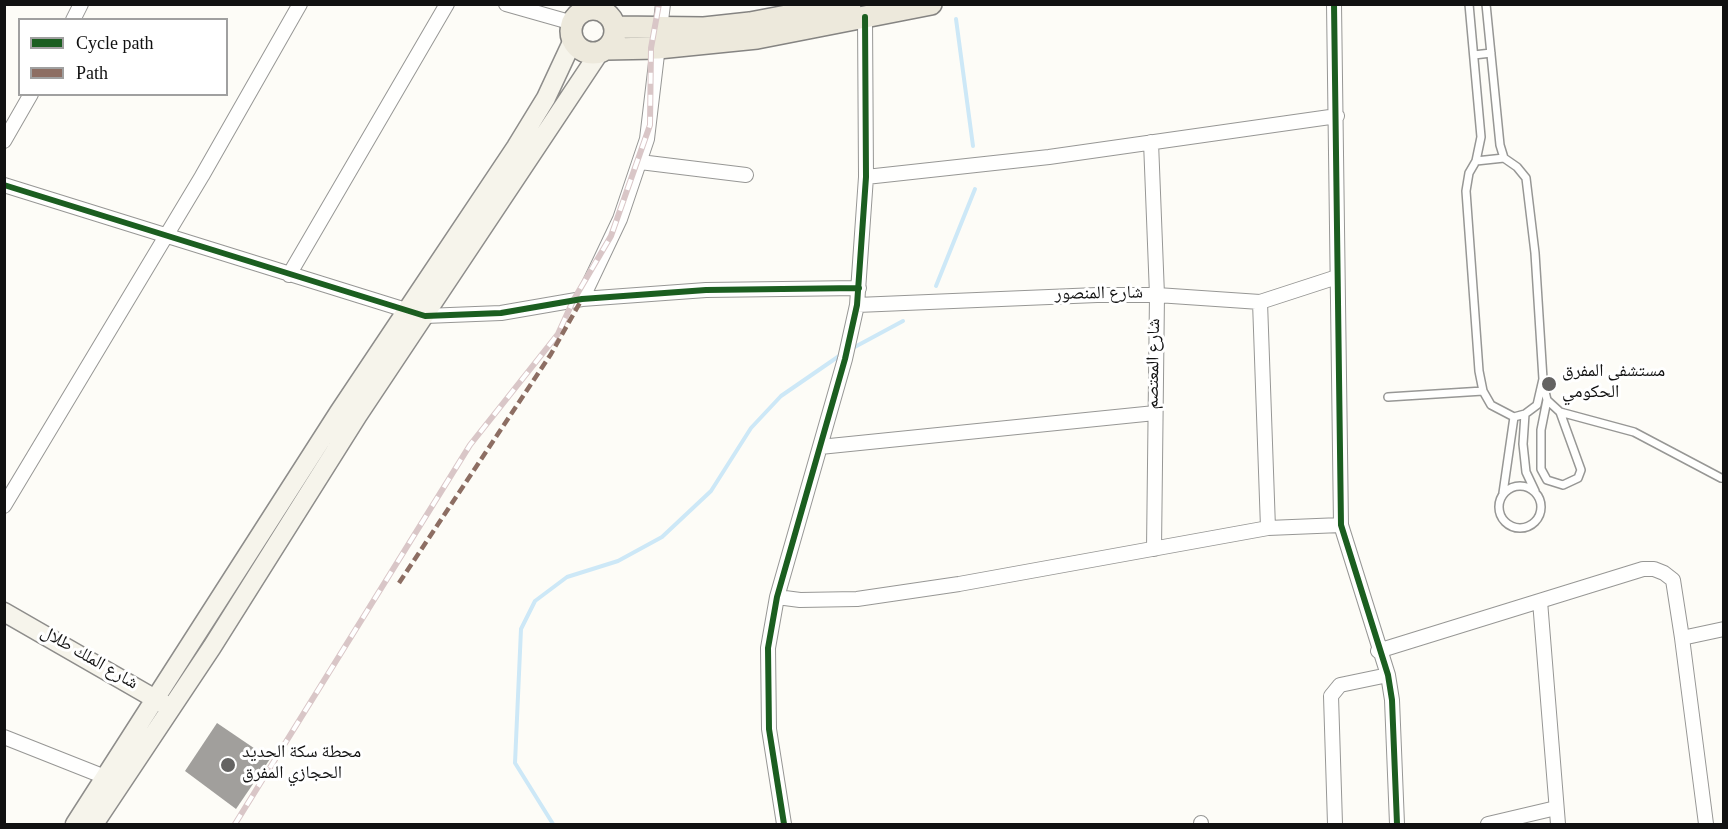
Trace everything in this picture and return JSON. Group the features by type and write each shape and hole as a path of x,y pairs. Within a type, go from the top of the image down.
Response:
{"main road":[{"path":"578,20 583,51 603,51 704,28 931,4"},
{"path":"75,825 155,698 339,453 416,313 546,98 578,20 595,9 660,37"},
{"path":"94,825 172,709 251,570 306,463 603,51 614,39 609,15"},
{"name":"شارع الملك طلال","path":"4,612 172,709"}],"street":[{"path":"74,18 81,4"},
{"path":"4,506 166,236 300,4"},
{"path":"289,275 447,4"},
{"path":"506,4 578,20"},
{"path":"582,299 620,219 650,128 663,4"},
{"path":"1334,4 1341,525 1378,651 1388,675 1392,700 1398,825"},
{"path":"784,825 769,729 766,681 768,648 777,597 845,359 856,312 866,177 858,11"},
{"path":"4,141 30,96"},
{"path":"866,177 1151,142 1337,116"},
{"name":"شارع المعتصم","path":"1151,142 1157,295 1154,549"},
{"path":"640,162 746,175"},
{"path":"4,185 416,313 501,313 582,299 706,290 859,288"},
{"name":"شارع المنصور","path":"856,312 1157,295 1260,302 1337,277"},
{"path":"1260,302 1268,528"},
{"path":"820,447 1155,413"},
{"path":"777,597 800,600 857,598 959,584 1268,528 1341,525"},
{"path":"1378,651 1643,569 1654,569 1672,580 1682,638 1706,825"},
{"path":"1540,601 1558,825"},
{"path":"1682,638 1724,629"},
{"path":"1335,825 1331,696 1340,685 1388,675"},
{"path":"4,737 105,777"},
{"path":"1488,825 1556,808"}],"lane":[{"path":"1469,4 1480,137 1476,161 1469,173 1466,190 1482,391 1491,405 1514,417 1525,414 1537,405 1543,379"},
{"path":"1486,4 1500,145 1504,158 1517,167 1526,178 1535,253 1543,379 1547,400 1541,430 1541,469 1547,480 1563,485 1578,478 1581,470 1560,412 1547,400"},
{"path":"1474,55 1491,53"},
{"path":"1476,161 1504,158"},
{"path":"1388,397 1482,391"},
{"path":"1560,412 1634,432 1721,478"},
{"path":"1514,417 1503,493 1498,507 1501,518 1513,528 1520,529 1533,525 1540,514 1540,500 1526,472 1523,444 1525,414"},
{"path":"1503,493 1519,485 1531,488 1536,493"}],"building":[{"name":"محطة سكة الحديد الحجازي المفرق","path":"217,723 270,759 236,809 185,771"}],"waterway":[{"path":"956,19 973,146"},
{"path":"936,286 975,189"},
{"path":"851,349 903,321"},
{"path":"553,824 515,763 521,629 535,601 567,577 618,561 662,537 711,491 751,428 781,396 842,354"}],"railway":[{"path":"235,824 470,445 558,334 573,301 611,236 650,125 651,48 659,4"}],"marked path":[{"path":"399,583 551,354 582,299"}],"cycle path":[{"path":"1334,4 1341,525 1388,675 1392,700 1397,824"},
{"path":"784,824 769,729 768,648 777,597 845,359 857,305 866,177 865,17"},
{"path":"4,185 425,316 501,313 582,299 706,290 859,288"}],"place":[{"name":"مستشفى المفرق الحكومي","path":"1549,384"},
{"name":"محطة سكة الحديد الحجازي المفرق","path":"228,765"}]}
